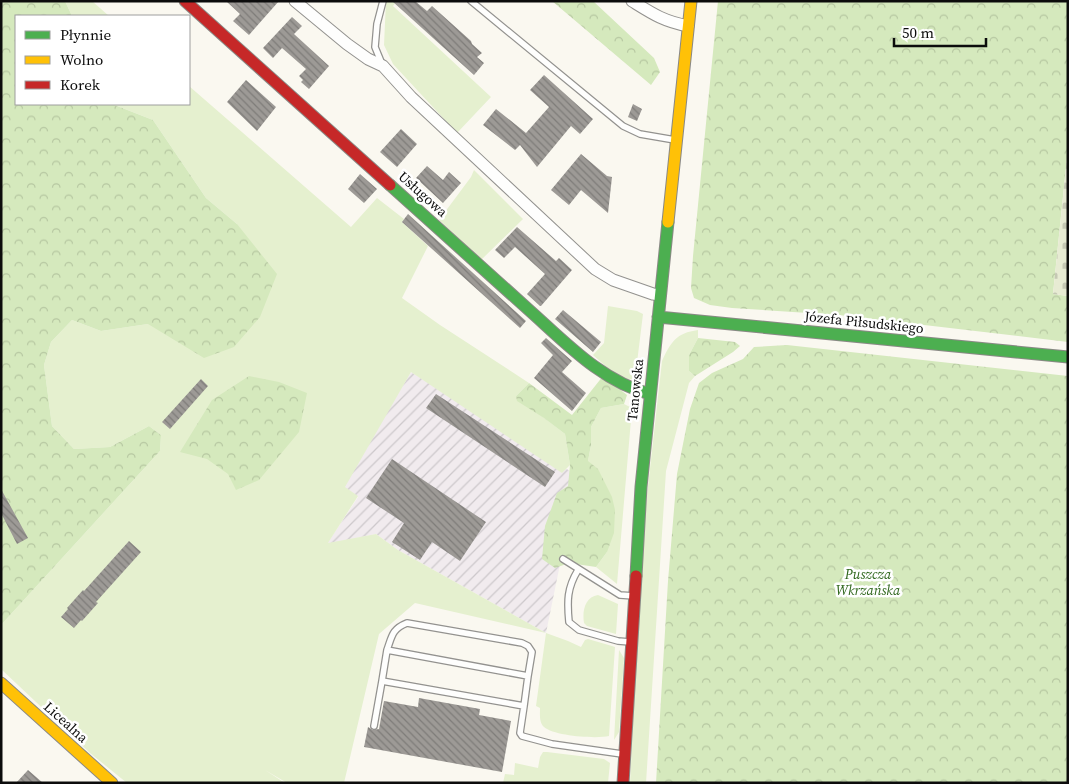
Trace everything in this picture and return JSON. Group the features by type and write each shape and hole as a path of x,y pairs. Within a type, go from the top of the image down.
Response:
{"street":[{"name":"Usługowa","path":"185,1 407,199 490,276 589,361 619,383 633,390 650,394"},
{"path":"295,1 347,44 368,59 382,66 411,97 595,269 613,280 660,295"},
{"path":"632,1 656,17 688,26"},
{"name":"Tanowska","path":"623,783 641,487 691,1"},
{"name":"Józefa Piłsudskiego","path":"658,317 1068,357"},
{"name":"Licealna","path":"1,684 112,783"}],"lane":[{"path":"382,66 375,47 377,24 383,1"},
{"path":"471,1 623,126 640,134 677,140"},
{"path":"563,559 620,595 634,596"},
{"path":"578,570 572,580 567,604 569,622 579,630 618,641 631,642"},
{"path":"374,726 387,650 395,630 407,623 522,643 528,646 532,652 520,733 522,736 552,744 625,754"},
{"path":"387,650 528,676"},
{"path":"382,681 524,706"}],"shaded area":[{"path":"411,372 578,476 546,633 398,550 376,534 327,544 358,497 343,486"}],"green space":[{"path":"1,1 65,1 72,15 15,15 15,105 115,105 153,120 206,198 237,224 277,274 260,317 234,347 204,358 148,324 101,331 72,320 51,342 44,365 52,426 74,449 110,447 149,426 161,435 160,451 1,625"},
{"path":"65,1 92,1 108,15 72,15"},
{"path":"386,1 397,1 393,6 491,97 457,133 393,64 384,45"},
{"path":"552,1 593,1 654,58 660,72 651,85"},
{"path":"718,1 1068,1 1068,148 1053,294 1068,296 1068,342 839,315 732,308 710,305 694,298 691,288 693,256"},
{"path":"190,87 351,227 377,198 404,219 402,222 428,246 402,298 529,383 516,396 565,434 570,465 562,473 411,372 345,487 358,496 328,543 376,534 398,550 546,633 415,603 379,634 344,783 287,783 265,770 285,783 127,783 90,753 1,669 1,625 160,451 161,435 149,426 110,447 74,449 52,426 44,365 51,342 72,320 101,331 148,324 237,224 206,198 153,120 115,105 190,105"},
{"path":"1068,148 1068,296 1053,294"},
{"path":"474,170 523,219 481,260 439,220 471,177"},
{"path":"608,306 637,311 643,314 635,379 623,378 593,355 604,343"},
{"path":"698,330 698,338 689,355 689,371 695,376 689,383 666,471 646,783 630,783 643,531 662,361 668,349 679,336"},
{"path":"698,338 735,342 740,346 695,376 689,371 689,355"},
{"name":"Puszcza Wkrzańska","path":"787,345 1068,376 1068,783 656,783 668,581 677,474 690,409 699,383 712,373 743,359 754,347"},
{"path":"249,376 279,382 307,393 299,432 259,480 236,490 228,474 207,459 180,452 212,400"},
{"path":"603,376 627,395 624,404 601,408 591,427 591,445 588,461 598,469 612,497 615,510 614,533 607,552 596,567 569,563 555,568 542,559 545,526 557,493 568,486 570,465 565,434 517,401 516,396 529,383 572,415"},
{"path":"624,404 632,408 617,584 596,567 607,552 588,461 591,445 591,427 601,408"},
{"path":"598,595 618,604 616,634 587,626 584,623 585,605 590,599"},
{"path":"546,633 581,647 585,640 588,639 615,647 609,736 585,737 566,735 549,730 542,725 540,708 536,706"},
{"path":"619,650 624,658 619,732 614,740"},
{"path":"543,752 604,759 610,763 608,783 503,783 505,774 514,775 515,763 538,768"}],"building":[{"path":"226,1 279,1 249,35 233,21 240,14"},
{"path":"392,1 415,1 427,11 432,6 482,53 477,57 484,63 474,75"},
{"path":"292,17 302,26 294,34 329,66 309,89 301,82 303,80 299,76 306,69 282,48 273,58 263,48"},
{"path":"544,75 593,119 580,134 571,126 537,167 520,145 515,150 483,125 496,109 526,133 549,107 530,90"},
{"path":"246,80 276,107 257,131 227,102"},
{"path":"633,104 642,109 637,121 628,117"},
{"path":"401,129 417,144 397,167 380,152"},
{"path":"581,154 607,176 612,177 608,213 581,190 569,205 551,190"},
{"path":"427,166 443,180 449,172 461,183 443,203 416,178"},
{"path":"360,174 377,189 364,203 348,189"},
{"path":"408,214 526,321 520,328 402,222"},
{"path":"517,227 556,261 559,258 572,270 541,306 527,294 545,274 515,247 504,258 495,250"},
{"path":"563,310 601,342 593,352 555,319"},
{"path":"546,338 572,361 562,372 586,393 572,411 534,378 553,355 541,343"},
{"path":"201,379 208,386 170,429 162,422"},
{"path":"436,394 555,472 545,487 426,408"},
{"path":"392,459 486,522 460,561 432,542 420,560 392,542 404,523 366,498"},
{"path":"1,489 28,538 17,544 1,513"},
{"path":"129,541 141,552 74,628 61,617 83,590"},
{"path":"419,698 480,709 479,715 511,721 502,772 364,747 368,727 373,730 379,729 384,701 418,707"},
{"path":"28,770 43,783 16,783"}],"traffic: fast":[{"path":"390,185 585,360 616,380 650,394"},
{"path":"636,576 641,487 668,222"},
{"path":"658,317 1068,357"}],"traffic: slow":[{"path":"668,222 691,1"},
{"path":"1,683 112,783"}],"traffic: jam":[{"path":"185,1 390,185"},
{"path":"623,783 636,576"}]}
